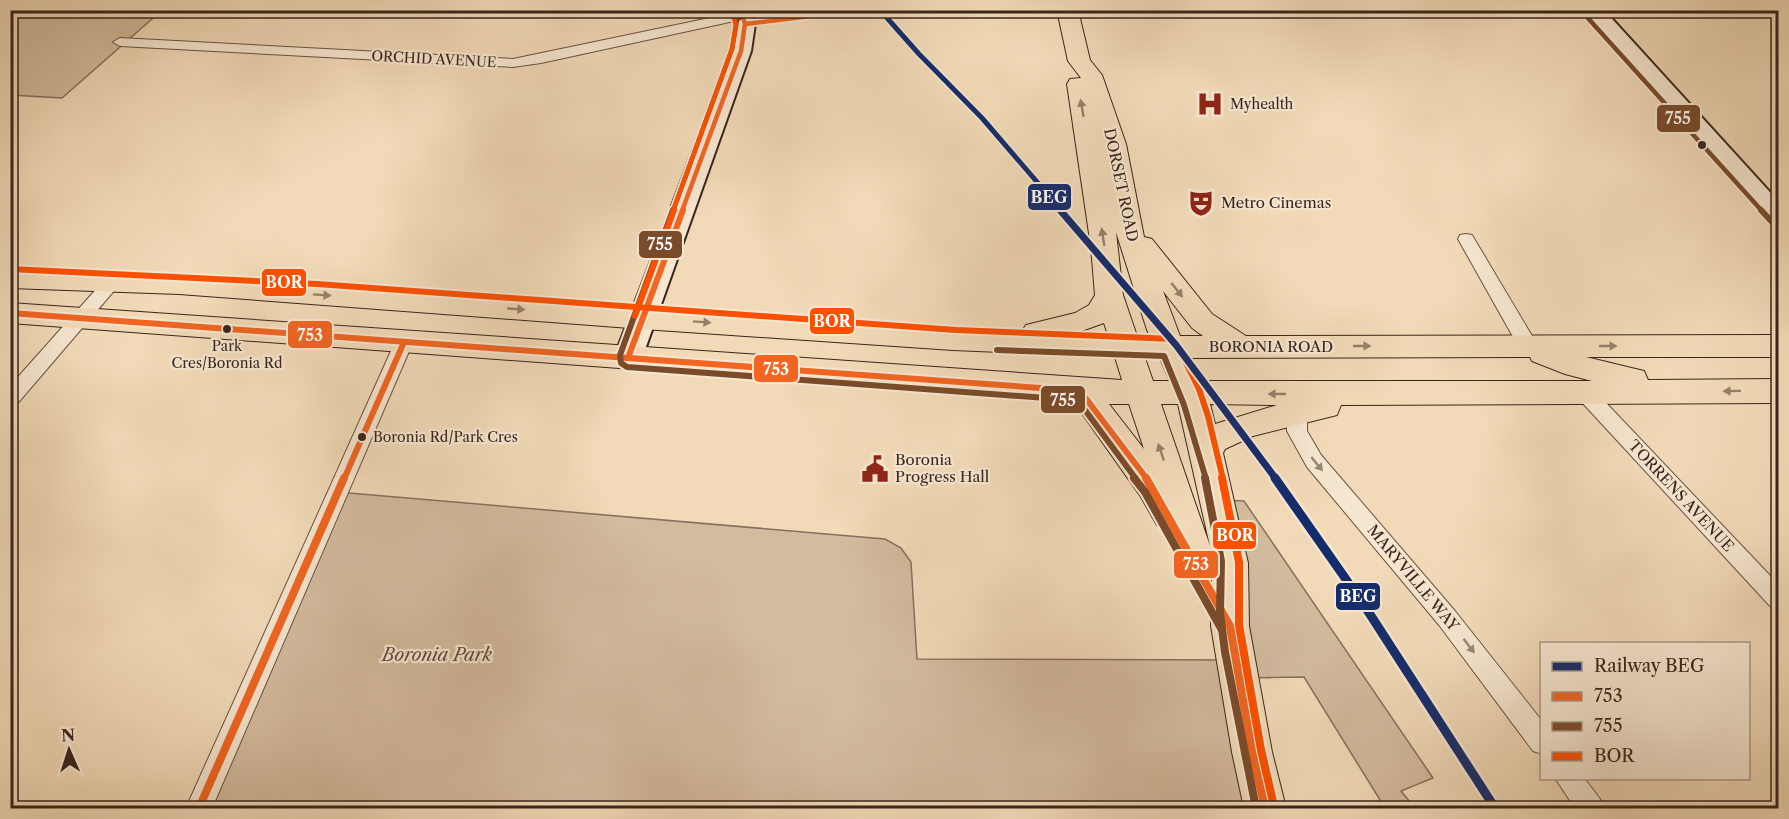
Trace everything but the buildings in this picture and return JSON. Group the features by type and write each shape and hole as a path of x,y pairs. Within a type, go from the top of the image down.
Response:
{"main road":[{"name":"DORSET ROAD","path":"1067,10 1079,61 1076,75 1105,247 1109,295 1124,347 1199,567"},
{"path":"1593,10 1779,215"},
{"path":"628,358 741,51 745,38 742,13"},
{"name":"DORSET ROAD","path":"1079,61 1091,75 1114,144 1128,228 1162,330 1191,393 1208,453 1230,563 1230,626 1252,752 1265,808"},
{"path":"1128,228 1202,321 1240,347"},
{"name":"BORONIA ROAD","path":"10,278 179,284 643,319 953,339 1124,347 1779,346"},
{"path":"953,339 1041,332 1065,327 1100,312 1109,295"},
{"path":"10,313 1068,390 1140,393 1419,394 1773,391"},
{"path":"1476,393 1524,368 1528,362 1528,346 1576,366 1696,392"},
{"path":"1734,347 1773,391"},
{"name":"DORSET ROAD","path":"1068,390 1084,396 1106,422 1153,487 1230,626"},
{"path":"1208,453 1211,444 1220,436 1297,412 1419,394"}],"street":[{"name":"ORCHID AVENUE","path":"120,42 513,63 541,59 742,13"},
{"path":"1466,239 1528,346"},
{"path":"10,399 113,281"},
{"path":"200,808 404,342"},
{"name":"TORRENS AVENUE","path":"1584,392 1779,599"},
{"name":"MARYVILLE WAY","path":"1297,412 1297,431 1314,461 1447,618 1540,739"},
{"path":"1570,780 1591,808"}],"green space":[{"path":"10,11 161,11 62,98 11,95"},
{"name":"Boronia Park","path":"337,492 885,539 901,548 911,562 917,659 1236,660 1219,500 1244,501 1433,778 1401,791 1415,808 1385,808 1304,677 1240,678 1252,752 1265,808 199,808"}],"rail line":[{"name":"BEG","path":"880,10 919,54 982,118 1176,345 1240,428 1364,605 1495,808"}],"transit line":[{"name":"753","path":"628,358 741,51 745,24 741,10"},
{"name":"755","path":"782,10 743,15 737,20 732,49 620,355 621,363 627,367 1060,399 1079,404 1145,492 1222,630"},
{"name":"753","path":"745,24 811,16 822,10"},
{"name":"BOR","path":"635,316 732,49 736,25 732,12"},
{"name":"755","path":"1586,16 1771,221"},
{"name":"BOR","path":"10,269 317,284 956,330 1174,339 1199,389 1208,416 1232,519 1239,562 1239,625 1261,750 1274,806"},
{"name":"753","path":"10,313 1068,390 1084,396 1153,487 1230,626 1252,752 1265,808"},
{"name":"753","path":"199,808 404,342"},
{"name":"755","path":"997,350 1164,356 1184,405 1207,482 1221,561 1220,613 1225,652 1256,808"}],"place":[{"name":"Myhealth","path":"1210,104"},
{"name":"Metro Cinemas","path":"1201,203"},
{"name":"Park Cres/Boronia Rd","path":"227,329"},
{"name":"Boronia Rd/Park Cres","path":"362,437"},
{"name":"Boronia Progress Hall","path":"875,469"}]}
